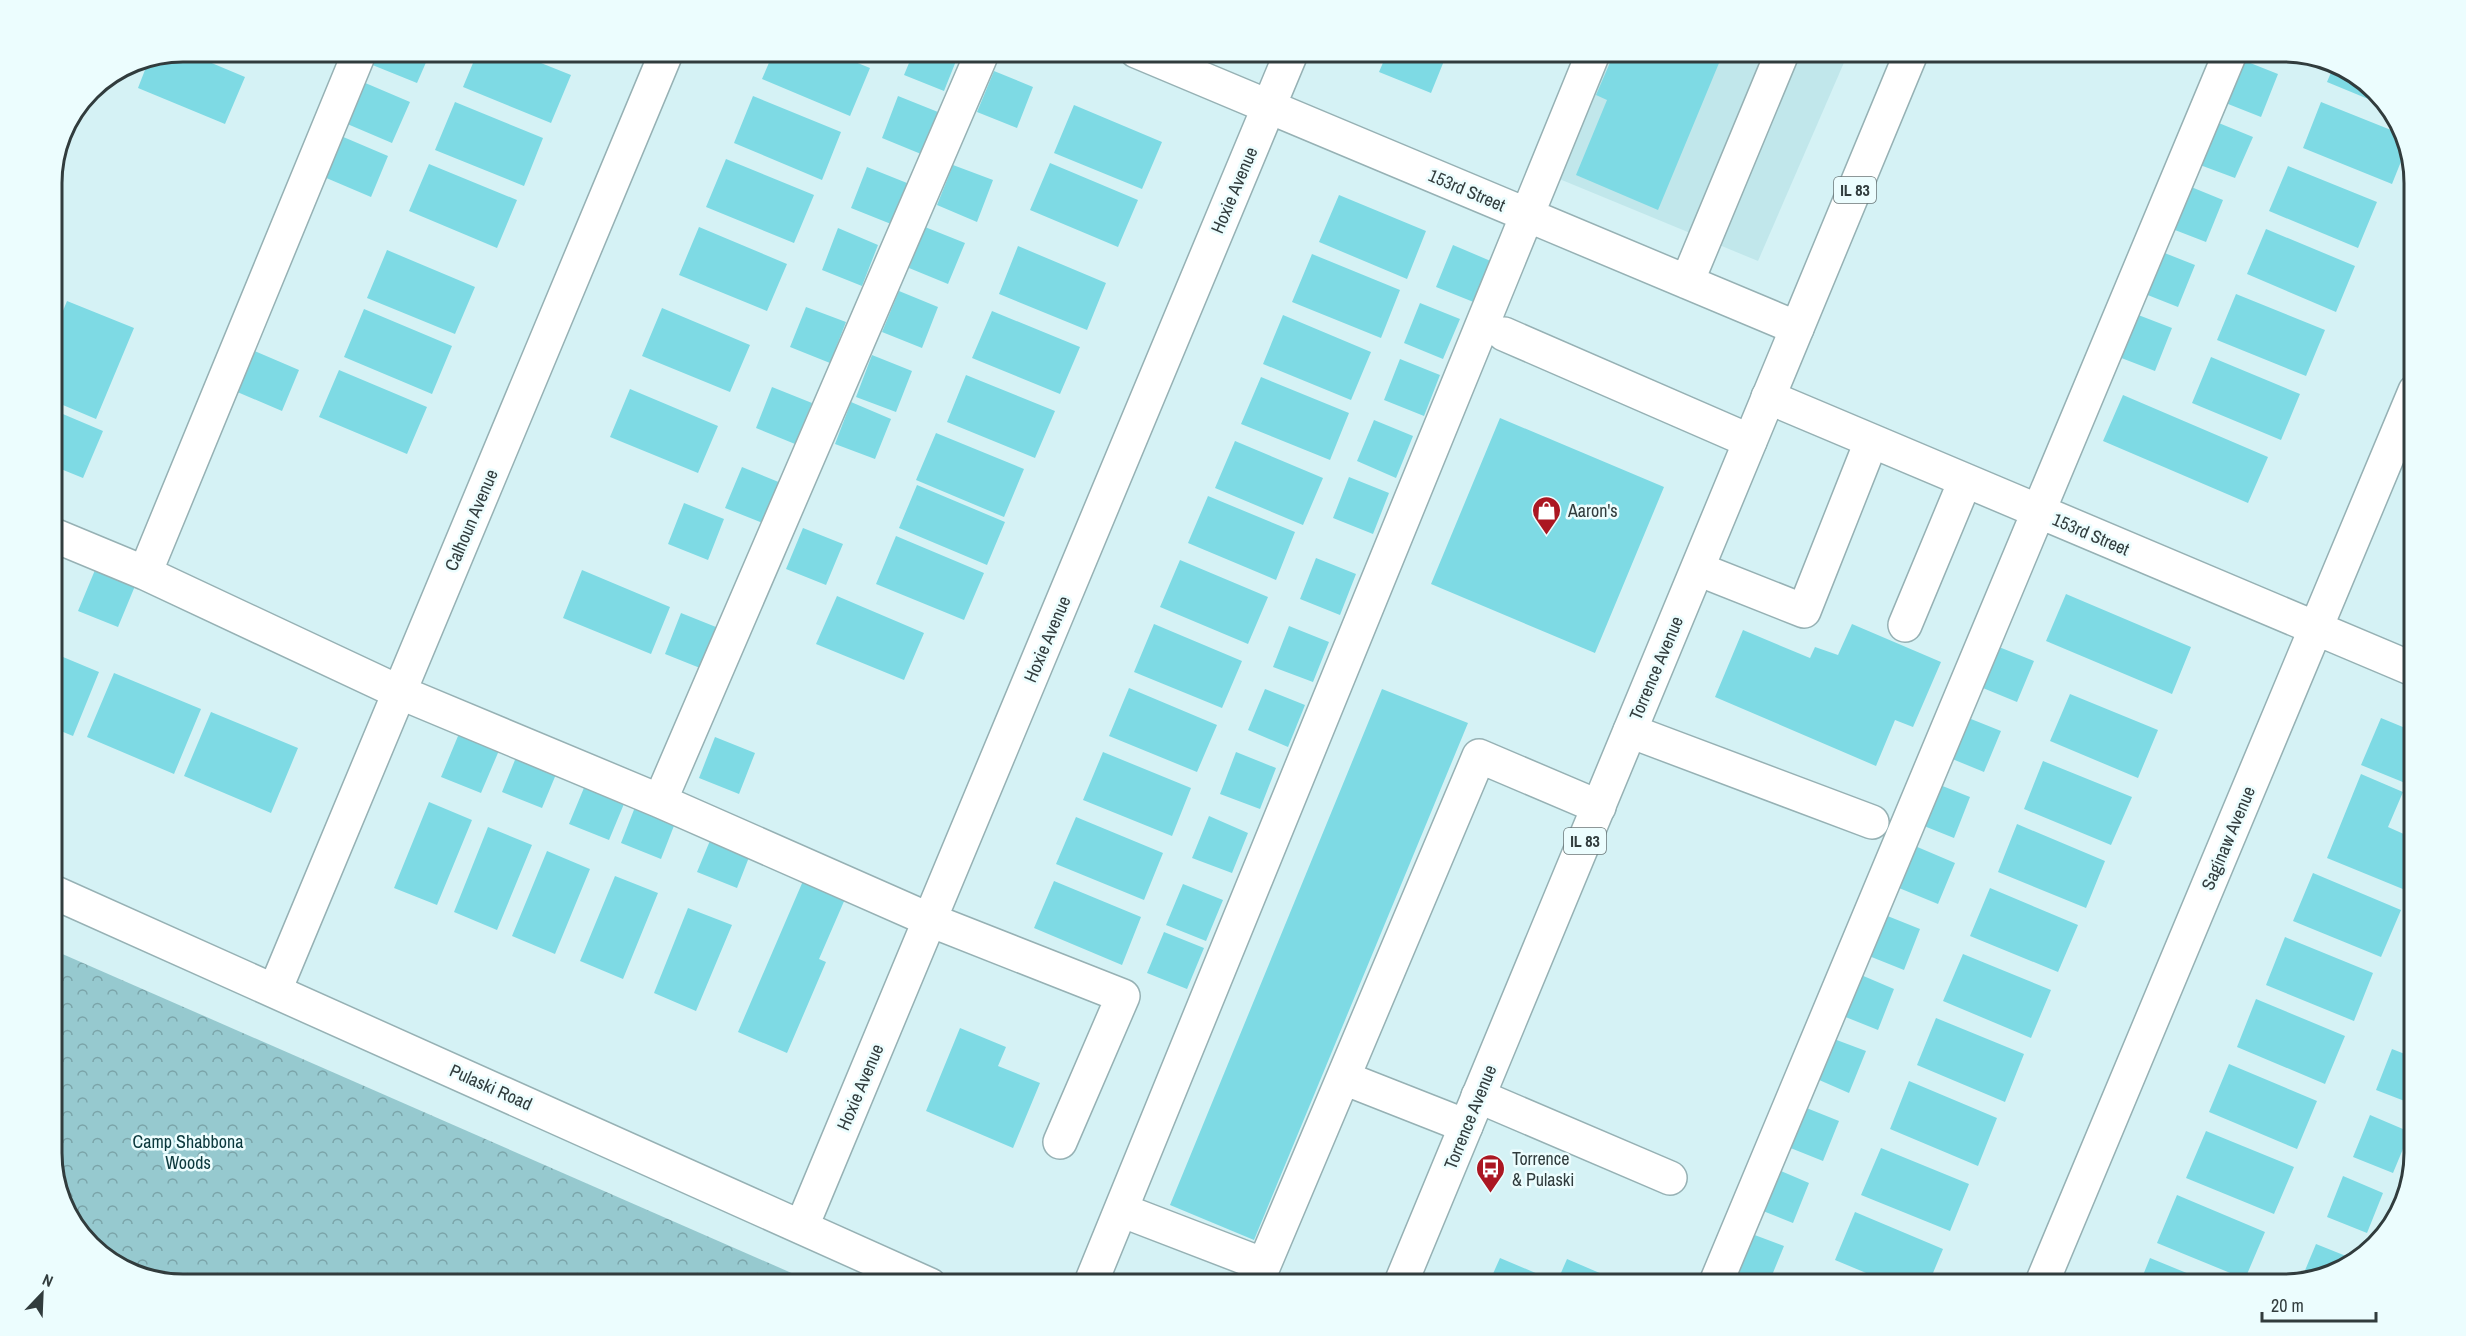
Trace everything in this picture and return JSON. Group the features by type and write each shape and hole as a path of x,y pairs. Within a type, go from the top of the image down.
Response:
{"street":[{"path":"145,573 355,62"},
{"name":"Calhoun Avenue","path":"275,990 662,62"},
{"path":"660,801 978,62"},
{"name":"153rd Street","path":"1163,62 1797,328"},
{"name":"Hoxie Avenue","path":"802,1226 1287,62"},
{"path":"1094,1274 1590,62"},
{"path":"1687,282 1778,62"},
{"name":"Torrence Avenue","path":"1405,1274 1797,328 1900,62"},
{"path":"1720,1274 2226,62"},
{"path":"1503,334 1750,441"},
{"name":"153rd Street","path":"1768,397 2404,665"},
{"name":"Saginaw Avenue","path":"2046,1274 2404,417"},
{"path":"1698,569 1804,612 1871,442"},
{"path":"1905,625 1965,481"},
{"path":"62,539 145,573 399,692 660,801 930,920 1123,996 1060,1142"},
{"path":"1630,731 1872,822"},
{"path":"1121,1209 1264,1265 1479,756 1599,807"},
{"name":"Pulaski Road","path":"62,896 906,1274"},
{"path":"1344,1078 1466,1126"},
{"path":"1479,1096 1670,1178"}],"shaded area":[{"path":"1605,62 1844,62 1758,261 1557,178"}],"green space":[{"name":"Camp Shabbona Woods","path":"62,954 794,1274 183,1274 151,1270 129,1262 103,1244 82,1221 74,1207 64,1177 62,1161"}],"building":[{"path":"175,62 209,62 245,77 225,124 138,88 146,67"},
{"path":"371,62 426,62 417,83 370,64"},
{"path":"473,62 538,62 571,75 551,123 463,87"},
{"path":"769,62 855,62 870,68 850,116 762,79"},
{"path":"909,62 956,62 944,91 904,75"},
{"path":"1383,62 1444,62 1431,93 1379,72"},
{"path":"1610,62 1719,62 1658,210 1576,175 1607,100 1596,95"},
{"path":"2233,62 2248,62 2278,74 2261,117 2218,100"},
{"path":"994,71 1033,87 1017,128 977,112"},
{"path":"2331,72 2351,82 2371,100 2327,82"},
{"path":"363,82 410,102 392,143 345,123"},
{"path":"753,96 841,132 822,180 734,143"},
{"path":"898,96 938,112 921,154 882,138"},
{"path":"455,102 543,138 524,186 435,150"},
{"path":"2321,102 2393,131 2402,159 2392,184 2303,148"},
{"path":"1074,105 1162,142 1142,189 1054,153"},
{"path":"2209,119 2253,137 2235,178 2192,162"},
{"path":"341,136 388,156 371,197 324,177"},
{"path":"726,159 814,195 794,243 706,207"},
{"path":"1050,163 1138,200 1118,247 1030,210"},
{"path":"429,164 517,200 497,248 409,211"},
{"path":"953,165 993,180 977,222 937,205"},
{"path":"2288,166 2377,202 2358,248 2269,211"},
{"path":"867,167 907,183 891,224 851,208"},
{"path":"2179,182 2223,200 2206,242 2162,225"},
{"path":"1339,195 1426,231 1407,279 1319,242"},
{"path":"699,227 787,264 767,311 679,275"},
{"path":"925,227 965,243 948,284 909,268"},
{"path":"838,228 878,245 862,286 822,270"},
{"path":"2266,229 2355,266 2336,312 2247,274"},
{"path":"1453,245 1493,262 1476,303 1436,287"},
{"path":"1018,246 1106,283 1087,330 999,294"},
{"path":"2152,248 2195,265 2178,307 2135,290"},
{"path":"387,250 475,287 455,334 367,298"},
{"path":"1312,254 1400,290 1381,338 1292,302"},
{"path":"899,291 938,307 922,348 882,332"},
{"path":"2236,294 2325,330 2306,376 2217,340"},
{"path":"67,301 134,328 96,419 62,405 62,313"},
{"path":"1420,303 1460,319 1443,359 1404,343"},
{"path":"806,307 846,322 830,363 790,347"},
{"path":"662,308 750,345 730,392 642,356"},
{"path":"364,309 452,346 432,394 344,357"},
{"path":"992,311 1080,347 1060,394 972,358"},
{"path":"2128,311 2172,328 2155,371 2111,354"},
{"path":"1283,315 1371,352 1351,400 1263,364"},
{"path":"252,350 299,370 282,411 235,391"},
{"path":"872,355 912,371 896,412 856,397"},
{"path":"2211,357 2300,394 2281,440 2192,403"},
{"path":"1400,359 1440,375 1424,416 1384,400"},
{"path":"339,370 427,407 407,454 319,417"},
{"path":"966,375 1055,411 1035,458 947,422"},
{"path":"1261,377 1349,413 1330,460 1241,424"},
{"path":"772,387 812,403 795,444 756,428"},
{"path":"630,389 718,426 698,473 610,437"},
{"path":"2123,395 2268,457 2248,503 2103,441"},
{"path":"851,402 891,419 875,459 835,444"},
{"path":"62,414 103,431 83,478 62,469"},
{"name":"Aaron's","path":"1500,418 1664,487 1595,653 1431,584"},
{"path":"1374,420 1413,436 1396,478 1357,461"},
{"path":"936,433 1024,469 1004,517 916,480"},
{"path":"1235,441 1323,478 1303,525 1215,488"},
{"path":"742,467 781,483 765,524 725,508"},
{"path":"1349,477 1389,493 1373,534 1333,518"},
{"path":"917,485 1005,522 987,565 899,528"},
{"path":"1208,496 1295,532 1276,580 1188,543"},
{"path":"684,503 724,519 708,560 668,544"},
{"path":"803,528 843,544 826,585 786,569"},
{"path":"896,536 984,573 964,620 876,584"},
{"path":"1316,558 1356,574 1340,615 1300,599"},
{"path":"1180,560 1268,597 1248,644 1160,607"},
{"path":"95,570 135,586 118,627 78,611"},
{"path":"582,570 670,607 651,654 563,618"},
{"path":"2066,594 2191,647 2172,694 2046,641"},
{"path":"837,596 924,633 904,680 816,644"},
{"path":"681,613 721,629 705,670 665,654"},
{"path":"1154,624 1242,661 1222,708 1134,672"},
{"path":"1852,624 1941,662 1913,727 1895,720 1876,766 1715,697 1743,630 1810,658 1815,647 1838,655"},
{"path":"1289,626 1329,642 1313,682 1273,667"},
{"path":"1994,645 2034,661 2017,702 1978,686"},
{"path":"62,657 99,672 73,736 62,732"},
{"path":"114,673 201,709 174,774 87,737"},
{"path":"1129,688 1217,725 1197,772 1109,736"},
{"path":"1265,689 1305,705 1288,747 1248,730"},
{"path":"1382,689 1468,723 1254,1240 1170,1205"},
{"path":"2070,694 2158,730 2138,778 2050,741"},
{"path":"211,712 298,748 271,813 184,776"},
{"path":"1961,715 2001,731 1984,772 1945,756"},
{"path":"2381,718 2404,727 2404,783 2361,765"},
{"path":"463,724 503,741 481,793 441,777"},
{"path":"715,737 755,753 739,794 699,778"},
{"path":"519,750 559,767 542,808 502,792"},
{"path":"1103,752 1191,788 1172,836 1083,800"},
{"path":"1236,752 1276,768 1260,809 1220,794"},
{"path":"2043,761 2132,797 2111,845 2024,809"},
{"path":"2361,774 2403,792 2388,827 2404,834 2404,890 2327,858"},
{"path":"1930,781 1970,797 1954,838 1914,822"},
{"path":"586,783 626,799 609,840 569,824"},
{"path":"429,802 472,820 437,905 394,888"},
{"path":"637,802 677,818 661,859 621,843"},
{"path":"1209,816 1248,833 1232,873 1192,858"},
{"path":"1076,817 1163,853 1144,900 1056,864"},
{"path":"2017,824 2105,861 2086,908 1998,872"},
{"path":"488,827 532,845 497,930 454,912"},
{"path":"714,831 753,847 737,888 697,872"},
{"path":"1915,846 1955,863 1938,904 1899,888"},
{"path":"547,851 590,869 555,954 512,936"},
{"path":"2313,873 2401,910 2381,957 2293,921"},
{"path":"615,876 658,893 623,979 580,961"},
{"path":"803,881 845,899 819,959 826,962 787,1053 738,1032"},
{"path":"1054,881 1141,917 1122,965 1034,928"},
{"path":"1183,884 1223,900 1206,941 1166,925"},
{"path":"1990,888 2078,925 2058,972 1970,936"},
{"path":"688,908 732,925 696,1011 654,993"},
{"path":"1880,913 1920,929 1904,970 1864,954"},
{"path":"1164,932 1204,948 1187,989 1147,973"},
{"path":"2285,937 2373,973 2354,1021 2266,985"},
{"path":"1963,954 2051,990 2031,1038 1943,1001"},
{"path":"1854,972 1894,989 1878,1030 1838,1014"},
{"path":"2256,999 2345,1036 2325,1084 2237,1047"},
{"path":"1936,1018 2024,1054 2005,1102 1917,1065"},
{"path":"960,1028 1006,1047 998,1066 1040,1083 1013,1148 926,1111"},
{"path":"1826,1036 1866,1051 1849,1093 1810,1076"},
{"path":"2392,1049 2404,1054 2404,1101 2376,1090"},
{"path":"2229,1064 2317,1101 2297,1149 2209,1112"},
{"path":"1909,1081 1997,1118 1978,1166 1890,1129"},
{"path":"1799,1105 1839,1121 1823,1161 1783,1145"},
{"path":"2370,1115 2404,1129 2404,1146 2393,1173 2353,1157"},
{"path":"2206,1131 2294,1167 2274,1214 2186,1178"},
{"path":"1881,1148 1969,1184 1950,1231 1861,1195"},
{"path":"1769,1166 1809,1183 1793,1223 1753,1207"},
{"path":"2343,1176 2383,1193 2367,1233 2327,1217"},
{"path":"2177,1195 2265,1232 2247,1274 2233,1274 2157,1243"},
{"path":"1855,1212 1943,1249 1933,1274 1869,1274 1835,1260"},
{"path":"1744,1231 1784,1246 1773,1274 1734,1274 1727,1271"},
{"path":"2316,1244 2347,1256 2330,1265 2304,1272"},
{"path":"1500,1258 1538,1274 1493,1274"},
{"path":"2150,1258 2189,1274 2143,1274"},
{"path":"1567,1259 1602,1274 1560,1274"}],"place":[{"name":"Aaron's","path":"1547,536"},
{"name":"Torrence & Pulaski","path":"1491,1194"}]}
